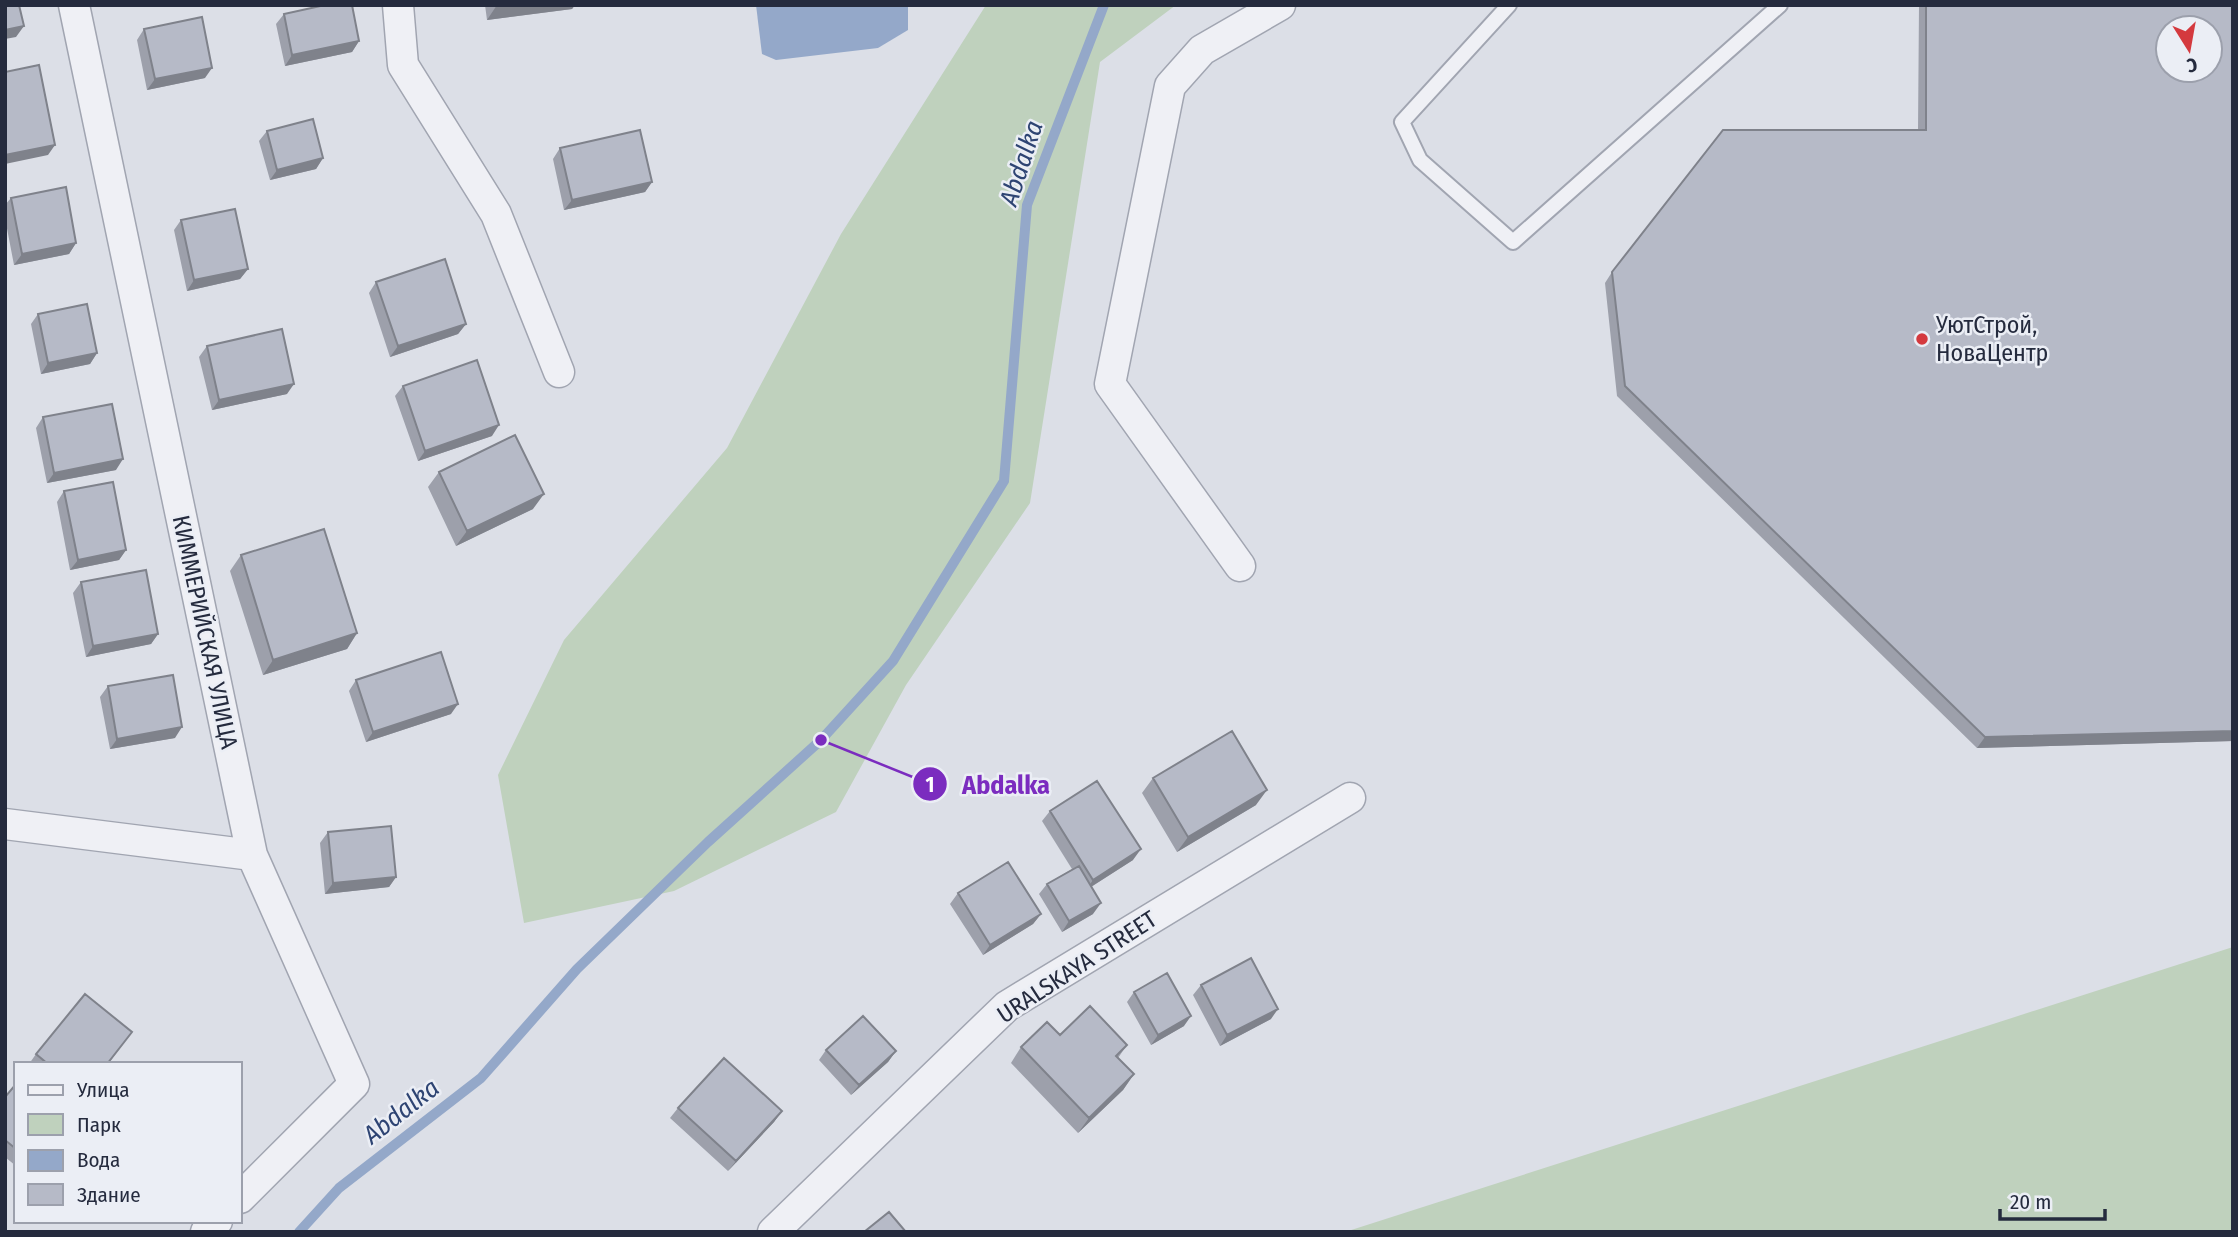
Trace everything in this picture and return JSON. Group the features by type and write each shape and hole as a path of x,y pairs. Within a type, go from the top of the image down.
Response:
{"street":[{"name":"КИММЕРИЙСКАЯ УЛИЦА","path":"74,5 252,855 354,1084 242,1196"},
{"path":"398,5 403,65 496,214 559,372"},
{"path":"1240,566 1110,384 1170,86 1202,50 1280,5"},
{"name":"URALSKAYA STREET","path":"773,1232 1007,1006 1350,798"},
{"path":"5,824 252,855"}],"lane":[{"path":"1509,5 1402,122 1420,160 1513,242 1780,5"}],"green space":[{"path":"986,5 1176,5 1100,62 1030,503 906,685 836,812 674,891 524,923 498,775 564,640 727,448 841,234"},
{"path":"2233,947 2233,1232 1345,1232"}],"water":[{"path":"756,5 908,5 908,30 878,48 776,60 762,54"}],"building":[{"path":"5,5 19,5 24,26 5,30"},
{"path":"325,5 352,5 359,41 292,55 284,14"},
{"name":"УютСтрой, НоваЦентр","path":"1926,5 2233,5 2233,731 1985,737 1625,386 1612,272 1723,130 1926,130"},
{"path":"202,17 212,68 155,79 144,29"},
{"path":"39,65 55,145 5,155 5,72"},
{"path":"313,119 323,158 277,170 267,131"},
{"path":"640,130 652,182 572,200 560,148"},
{"path":"66,187 76,243 22,254 11,198"},
{"path":"235,209 248,269 194,280 181,220"},
{"path":"445,259 466,324 398,346 376,282"},
{"path":"87,304 97,353 48,363 38,314"},
{"path":"282,329 294,384 219,400 207,346"},
{"path":"477,360 499,425 425,451 403,386"},
{"path":"112,404 123,459 54,473 43,417"},
{"path":"515,435 544,494 467,531 439,472"},
{"path":"113,482 126,550 78,560 64,491"},
{"path":"324,529 357,633 273,660 241,555"},
{"path":"146,570 158,634 93,646 81,582"},
{"path":"441,652 458,704 373,732 356,680"},
{"path":"173,675 182,727 117,739 108,686"},
{"path":"1232,731 1267,790 1188,837 1153,778"},
{"path":"1097,781 1141,849 1093,880 1050,811"},
{"path":"391,826 396,877 333,883 328,832"},
{"path":"1008,862 1041,914 990,945 958,893"},
{"path":"1079,866 1101,903 1069,921 1047,884"},
{"path":"1251,958 1278,1009 1227,1035 1201,985"},
{"path":"1167,973 1191,1016 1158,1035 1134,992"},
{"path":"85,994 132,1032 109,1062 46,1062 36,1054"},
{"path":"1090,1006 1127,1045 1116,1056 1134,1074 1089,1118 1021,1047 1047,1022 1060,1035"},
{"path":"863,1016 896,1051 859,1085 826,1050"},
{"path":"724,1058 782,1111 736,1161 678,1108"},
{"path":"14,1086 14,1147 5,1140 5,1097"},
{"path":"889,1212 906,1232 864,1232"}],"waterway":[{"name":"Abdalka","path":"299,1232 339,1188 481,1078 577,969 708,842 821,740 893,661 1004,481 1027,205 1104,5"}],"place":[{"name":"УютСтрой, НоваЦентр","path":"1922,339"},
{"name":"Abdalka","path":"821,740"}]}
